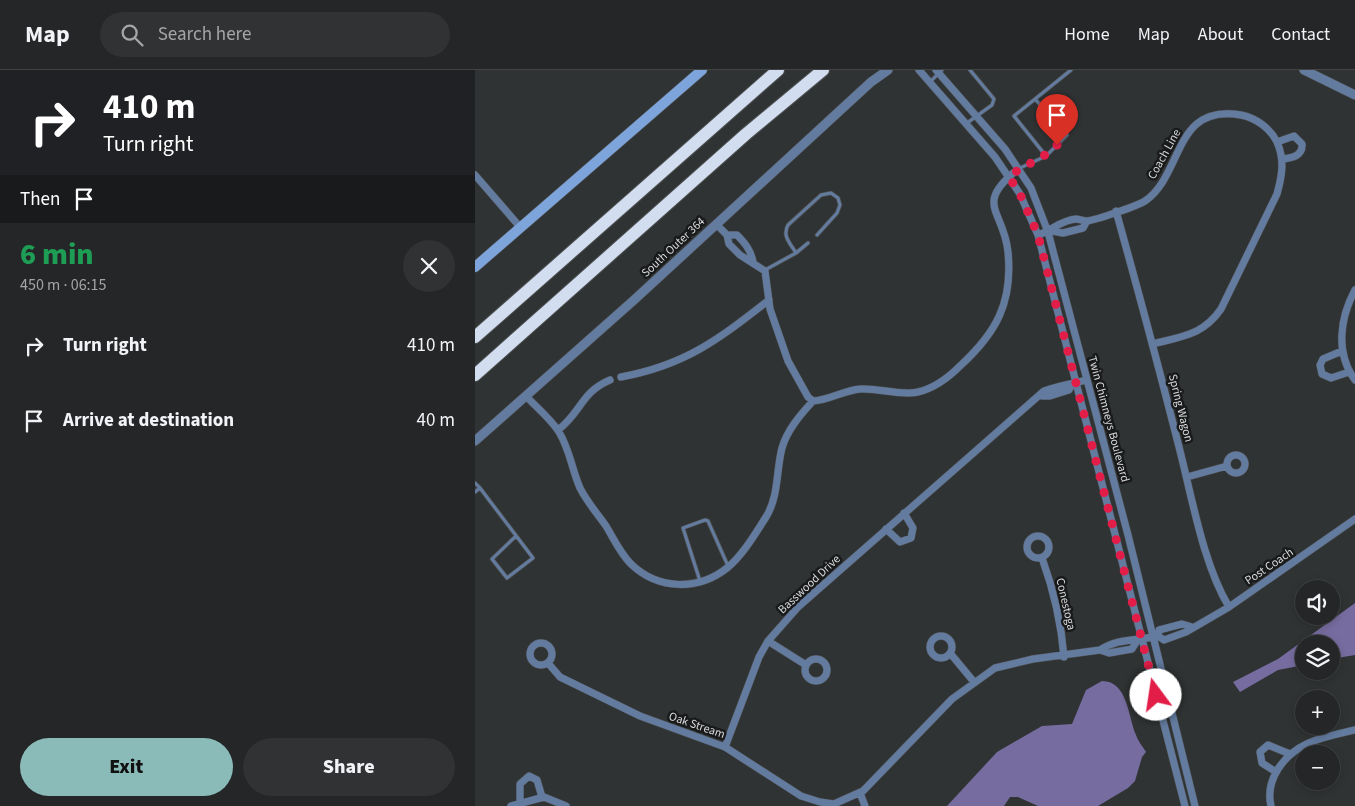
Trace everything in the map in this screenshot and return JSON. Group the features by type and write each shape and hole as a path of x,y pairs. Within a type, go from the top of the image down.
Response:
{"highway":[{"path":"475,337 778,70"},
{"path":"475,375 746,134 823,70"}],"main road":[{"path":"475,267 702,70"}],"street":[{"name":"South Outer 364","path":"475,441 871,82 887,70"},
{"name":"Twin Chimneys Boulevard","path":"919,70 967,124 1009,177 1020,194 1038,235 1073,384 1139,640 1185,806"},
{"path":"1304,70 1355,95"},
{"name":"Twin Chimneys Boulevard","path":"939,71 1019,169 1031,188 1050,232 1086,380 1156,636 1195,806"},
{"name":"Coach Line","path":"1050,232 1063,233 1083,228 1087,221 1144,201 1160,186 1184,137 1201,121 1221,113 1245,116 1261,123 1277,142 1282,159 1283,174 1277,194 1217,314 1197,332 1153,344"},
{"path":"1277,142 1294,136 1302,144 1302,150 1297,156 1282,159"},
{"path":"526,396 558,430 570,453 579,487 631,564 657,582 678,585 712,578 728,567 748,544 767,515 775,498 783,446 791,429 813,401 846,391 862,389 904,393 923,391 940,384 982,346 996,325 1009,277 1008,250 993,208 993,201 999,188 1019,169"},
{"path":"475,175 520,227"},
{"name":"Spring Wagon","path":"1116,212 1217,588 1229,607"},
{"path":"716,224 727,236 729,244 740,255 765,271 770,309 788,361 799,384 813,401"},
{"path":"1038,235 1050,232"},
{"path":"727,236 737,235 752,253 753,262"},
{"path":"1355,290 1345,315 1342,351 1349,372 1355,380"},
{"path":"621,377 649,372 693,354 720,338 769,300"},
{"path":"1342,351 1323,358 1320,365 1322,374 1331,378 1349,372"},
{"path":"558,430 570,421 586,395 597,386 610,380"},
{"name":"Basswood Drive","path":"725,747 759,657 768,641 798,607 1028,404 1042,396 1045,391 1065,383 1073,384 1086,380"},
{"path":"1187,477 1227,466"},
{"path":"886,530 900,542 911,538 913,528 905,513"},
{"name":"Post Coach","path":"1156,636 1159,630 1182,624 1192,627 1229,607 1355,520"},
{"name":"Conestoga","path":"1042,558 1053,587 1061,622 1064,657"},
{"name":"Oak Stream","path":"548,663 560,677 640,716 725,747 801,796 820,802 841,804 860,793 877,779 952,699 974,682 1002,666 1033,659 1064,657 1100,650 1109,653 1131,649 1139,640 1156,636"},
{"path":"768,641 806,665"},
{"path":"950,653 974,682"},
{"path":"1271,806 1270,791 1276,772 1290,754 1305,743 1355,730"},
{"path":"1276,772 1262,763 1260,752 1268,745 1290,754"},
{"path":"520,803 519,784 529,776 537,780 542,797"},
{"path":"860,793 865,806"},
{"path":"511,806 542,797 551,798 566,806"}],"lane":[{"path":"967,124 992,105 994,99 970,70"},
{"path":"1046,156 1014,116 1071,70"},
{"path":"930,83 939,71"},
{"path":"1019,169 1046,156 1067,135 1035,100"},
{"path":"796,253 785,237 784,231 787,224 821,194 831,193 838,198 840,205 837,213 817,234"},
{"path":"765,271 796,253 808,243"},
{"path":"475,483 480,488 533,558 507,578 492,559 516,536"},
{"path":"475,492 480,488"},
{"path":"700,582 683,528 705,520 708,521 728,567"}],"shaded area":[{"path":"1355,603 1355,655 1340,658 1340,635 1311,635 1325,625 1340,625 1340,614"},
{"path":"1295,647 1295,667 1278,670 1240,692 1233,682 1278,659"},
{"path":"1102,681 1111,683 1122,693 1133,728 1146,752 1142,757 1135,781 1128,788 1098,806 1038,806 1018,797 1010,797 1004,806 947,806 997,752 1042,726 1072,724 1086,690"}],"route":[{"path":"1057,145 1046,156 1019,169 1009,177 1020,194 1038,235 1156,695"}]}
